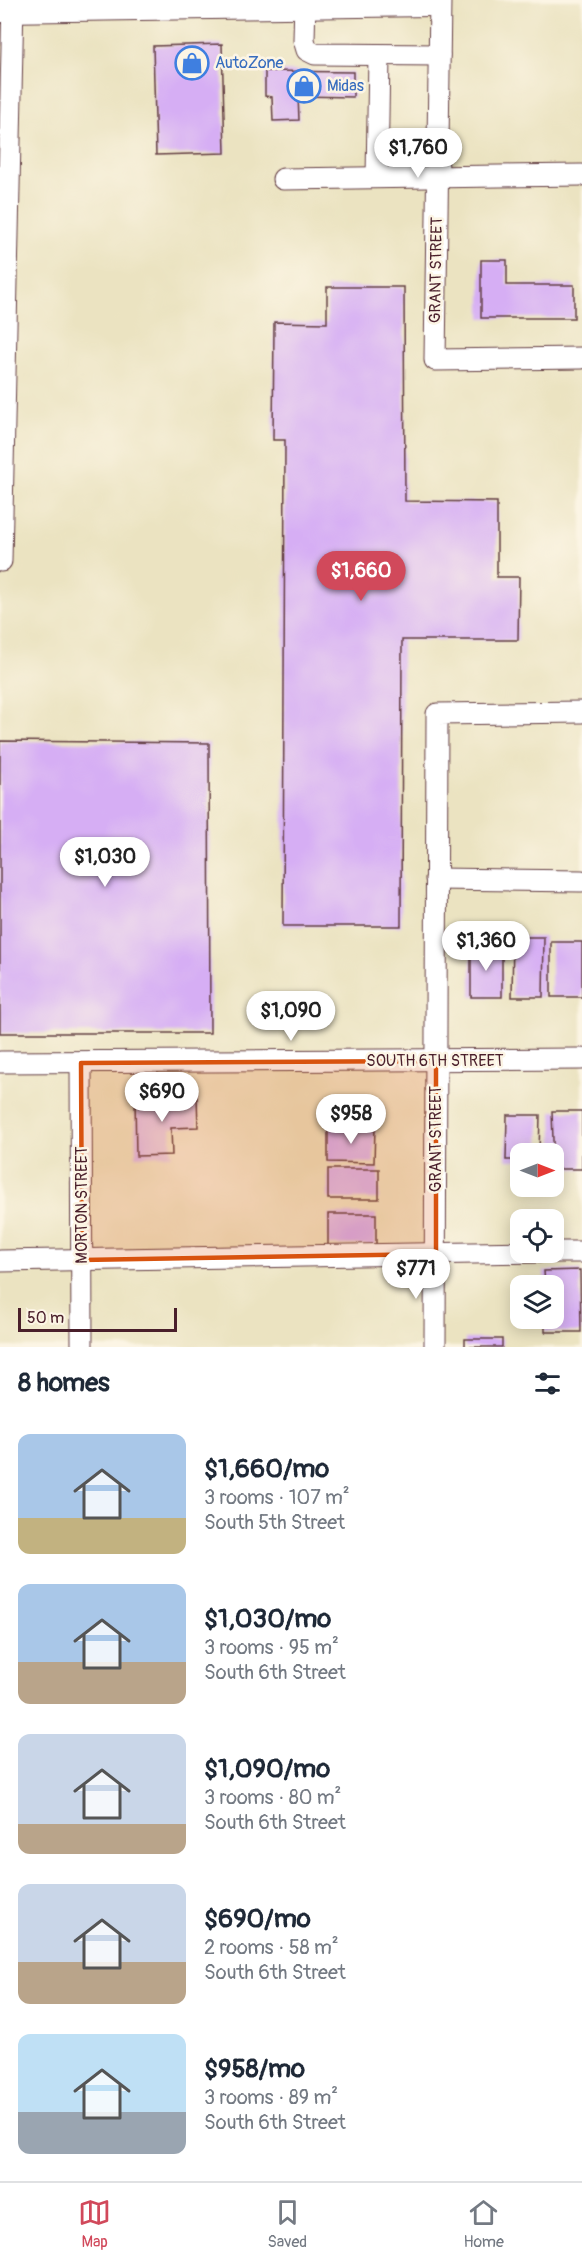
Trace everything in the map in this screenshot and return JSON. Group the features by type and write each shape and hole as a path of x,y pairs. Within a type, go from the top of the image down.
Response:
{"highway":[{"path":"9,4 432,0"}],"street":[{"name":"GRANT STREET","path":"440,0 435,360 582,358"},
{"path":"305,1 304,40 307,50 315,54 439,55"},
{"path":"1,561 9,4"},
{"path":"376,177 379,56"},
{"path":"283,179 582,175"},
{"name":"GRANT STREET","path":"435,1347 437,714 582,712"},
{"path":"436,879 582,881"},
{"name":"SOUTH 6TH STREET","path":"0,1062 582,1059"},
{"name":"MORTON STREET","path":"81,1063 82,1347"},
{"path":"564,1252 582,1252"},
{"path":"0,1261 510,1253"}],"highlighted area":[{"path":"436,1061 436,1254 82,1260 81,1063"}],"building":[{"path":"222,44 225,153 156,155 153,46"},
{"path":"265,71 353,72 353,97 298,96 299,120 273,121 272,97 265,96"},
{"path":"481,260 507,260 507,285 574,285 574,318 481,318"},
{"path":"327,287 404,287 405,501 497,502 497,577 519,577 518,640 402,640 401,926 283,926 285,440 273,440 274,322 327,323"},
{"path":"0,741 209,743 210,1033 0,1033"},
{"path":"513,937 544,937 543,997 512,997"},
{"path":"551,942 582,942 582,997 551,997"},
{"path":"471,948 502,948 502,997 471,997"},
{"path":"197,1097 198,1127 171,1128 172,1155 136,1156 135,1098"},
{"path":"552,1111 582,1111 582,1169 564,1169 564,1143 553,1143"},
{"path":"507,1115 540,1115 539,1143 510,1143 510,1160 506,1160"},
{"path":"328,1127 375,1127 374,1163 328,1162"},
{"path":"328,1169 379,1169 379,1199 328,1199"},
{"path":"328,1214 376,1214 376,1245 328,1245"},
{"path":"580,1270 581,1332 545,1332 545,1329 564,1329 564,1275 544,1275 544,1271"},
{"path":"465,1339 502,1339 502,1347 465,1347"}],"place":[{"name":"AutoZone","path":"192,63"},
{"name":"Midas","path":"304,86"}]}
